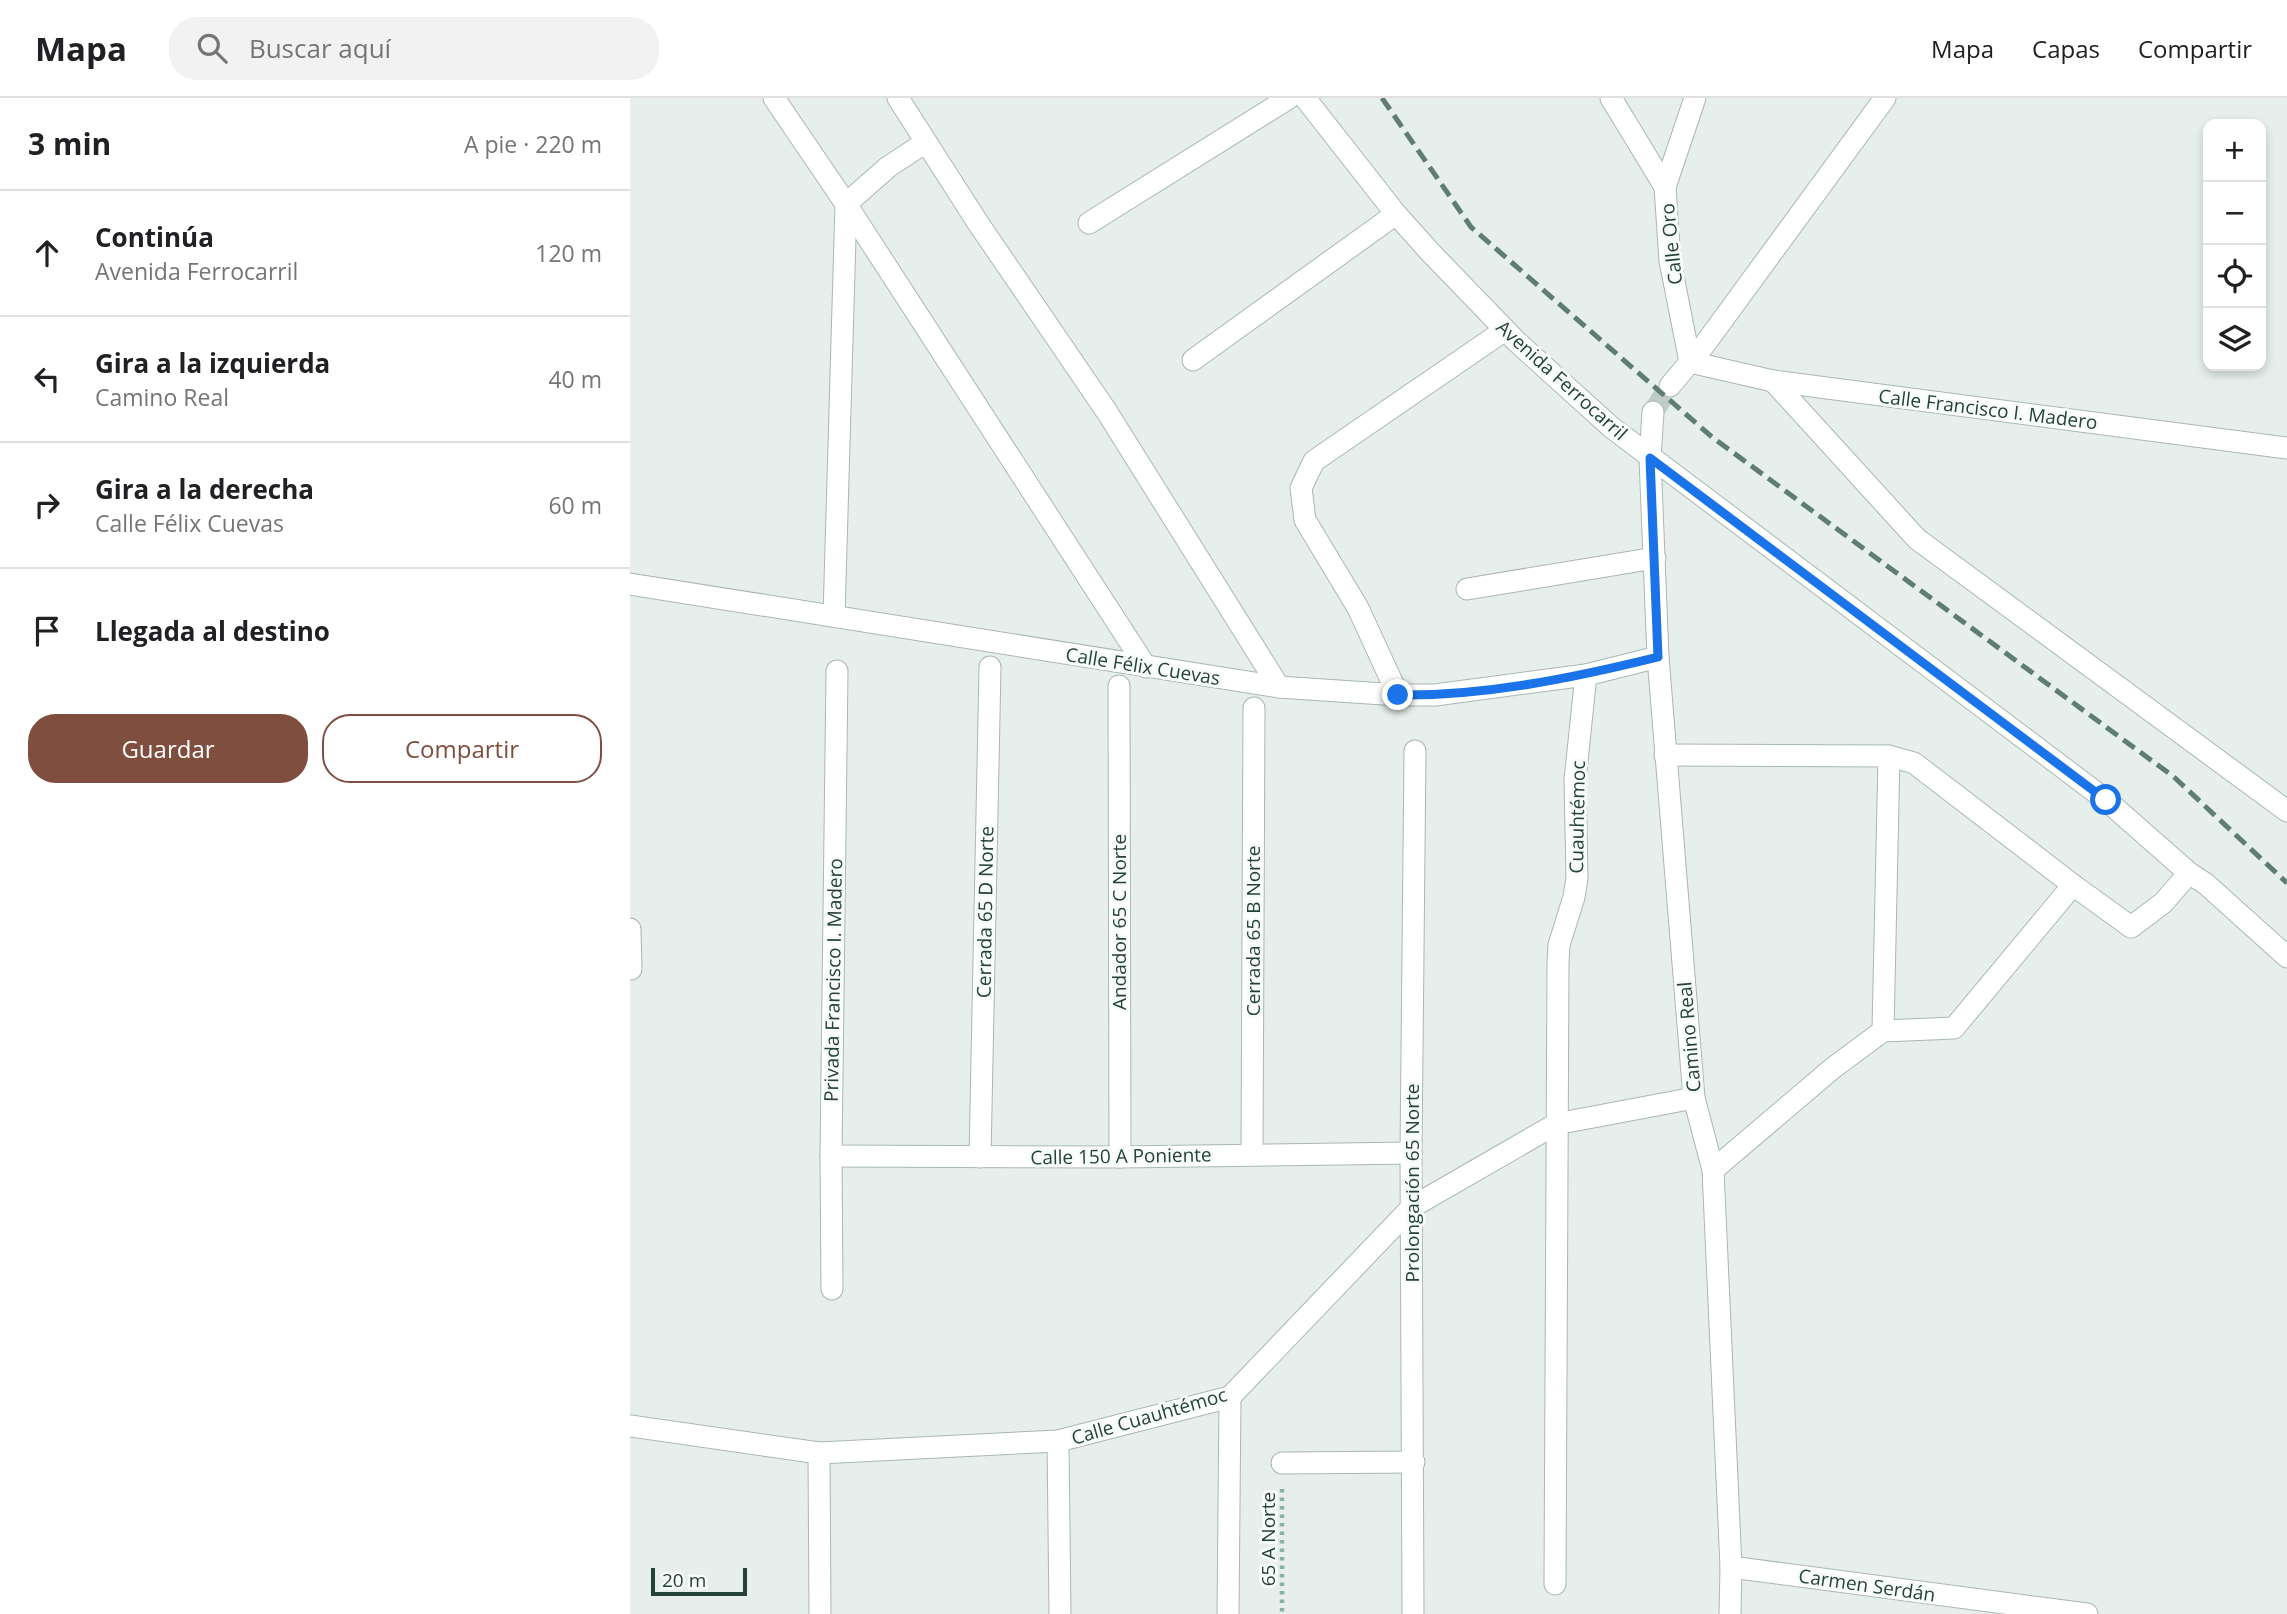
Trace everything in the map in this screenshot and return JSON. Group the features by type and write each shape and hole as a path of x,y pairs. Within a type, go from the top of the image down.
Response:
{"street":[{"path":"774,98 846,204 1146,667"},
{"path":"898,98 978,223 1107,412 1279,687"},
{"path":"1089,223 1289,98"},
{"name":"Avenida Ferrocarril","path":"1306,98 1396,214 1505,330 1611,427 2106,800 2287,957"},
{"name":"Calle Oro","path":"1611,98 1665,187 1670,261 1690,362"},
{"path":"1665,187 1695,98"},
{"path":"1670,386 1885,98"},
{"path":"834,616 846,204 888,167 926,142"},
{"path":"1193,360 1396,214"},
{"path":"1398,695 1358,608 1305,520 1301,488 1314,461 1505,330"},
{"name":"Calle Francisco I. Madero","path":"1690,362 1773,381 2287,448"},
{"path":"1773,381 1917,539 2287,811"},
{"name":"Camino Real","path":"1653,412 1650,458 1665,755 1694,1098 1713,1170 1731,1567 1730,1614"},
{"path":"1467,589 1655,558"},
{"name":"Calle Félix Cuevas","path":"630,584 1279,687 1435,695 1586,675 1658,657"},
{"name":"Cerrada 65 D Norte","path":"980,1157 990,667"},
{"name":"Privada Francisco I. Madero","path":"832,1289 837,671"},
{"name":"Cuauhtémoc","path":"1555,1584 1559,945 1577,878 1575,780 1586,675"},
{"name":"Andador 65 C Norte","path":"1119,686 1120,1157"},
{"name":"Cerrada 65 B Norte","path":"1252,1154 1254,708"},
{"name":"Prolongación 65 Norte","path":"1413,1614 1411,1153 1415,751"},
{"path":"1665,755 1889,756 1914,763 2131,927 2163,903 2189,873"},
{"path":"1883,1031 1889,756"},
{"path":"1713,1170 1833,1068 1883,1031 1954,1028 2073,885"},
{"path":"630,929 631,969"},
{"name":"Calle Cuauhtémoc","path":"630,1426 820,1453 1058,1441 1230,1397 1412,1207 1556,1124 1694,1098"},
{"name":"Calle 150 A Poniente","path":"831,1156 1120,1157 1411,1153"},
{"path":"1228,1614 1230,1397"},
{"path":"1058,1441 1060,1614"},
{"path":"820,1453 820,1614"},
{"path":"1282,1463 1413,1462"},
{"name":"Carmen Serdán","path":"1731,1567 1995,1608 2087,1614"}],"path":[{"name":"65 A Norte","path":"1282,1463 1282,1614"}],"tunnel":[{"path":"1653,412 1670,386"}],"railway":[{"path":"1382,98 1471,227 1712,437 2174,777 2287,883"}],"route":[{"path":"1398,695 1435,695 1586,675 1658,657 1650,458 2106,800"}]}
